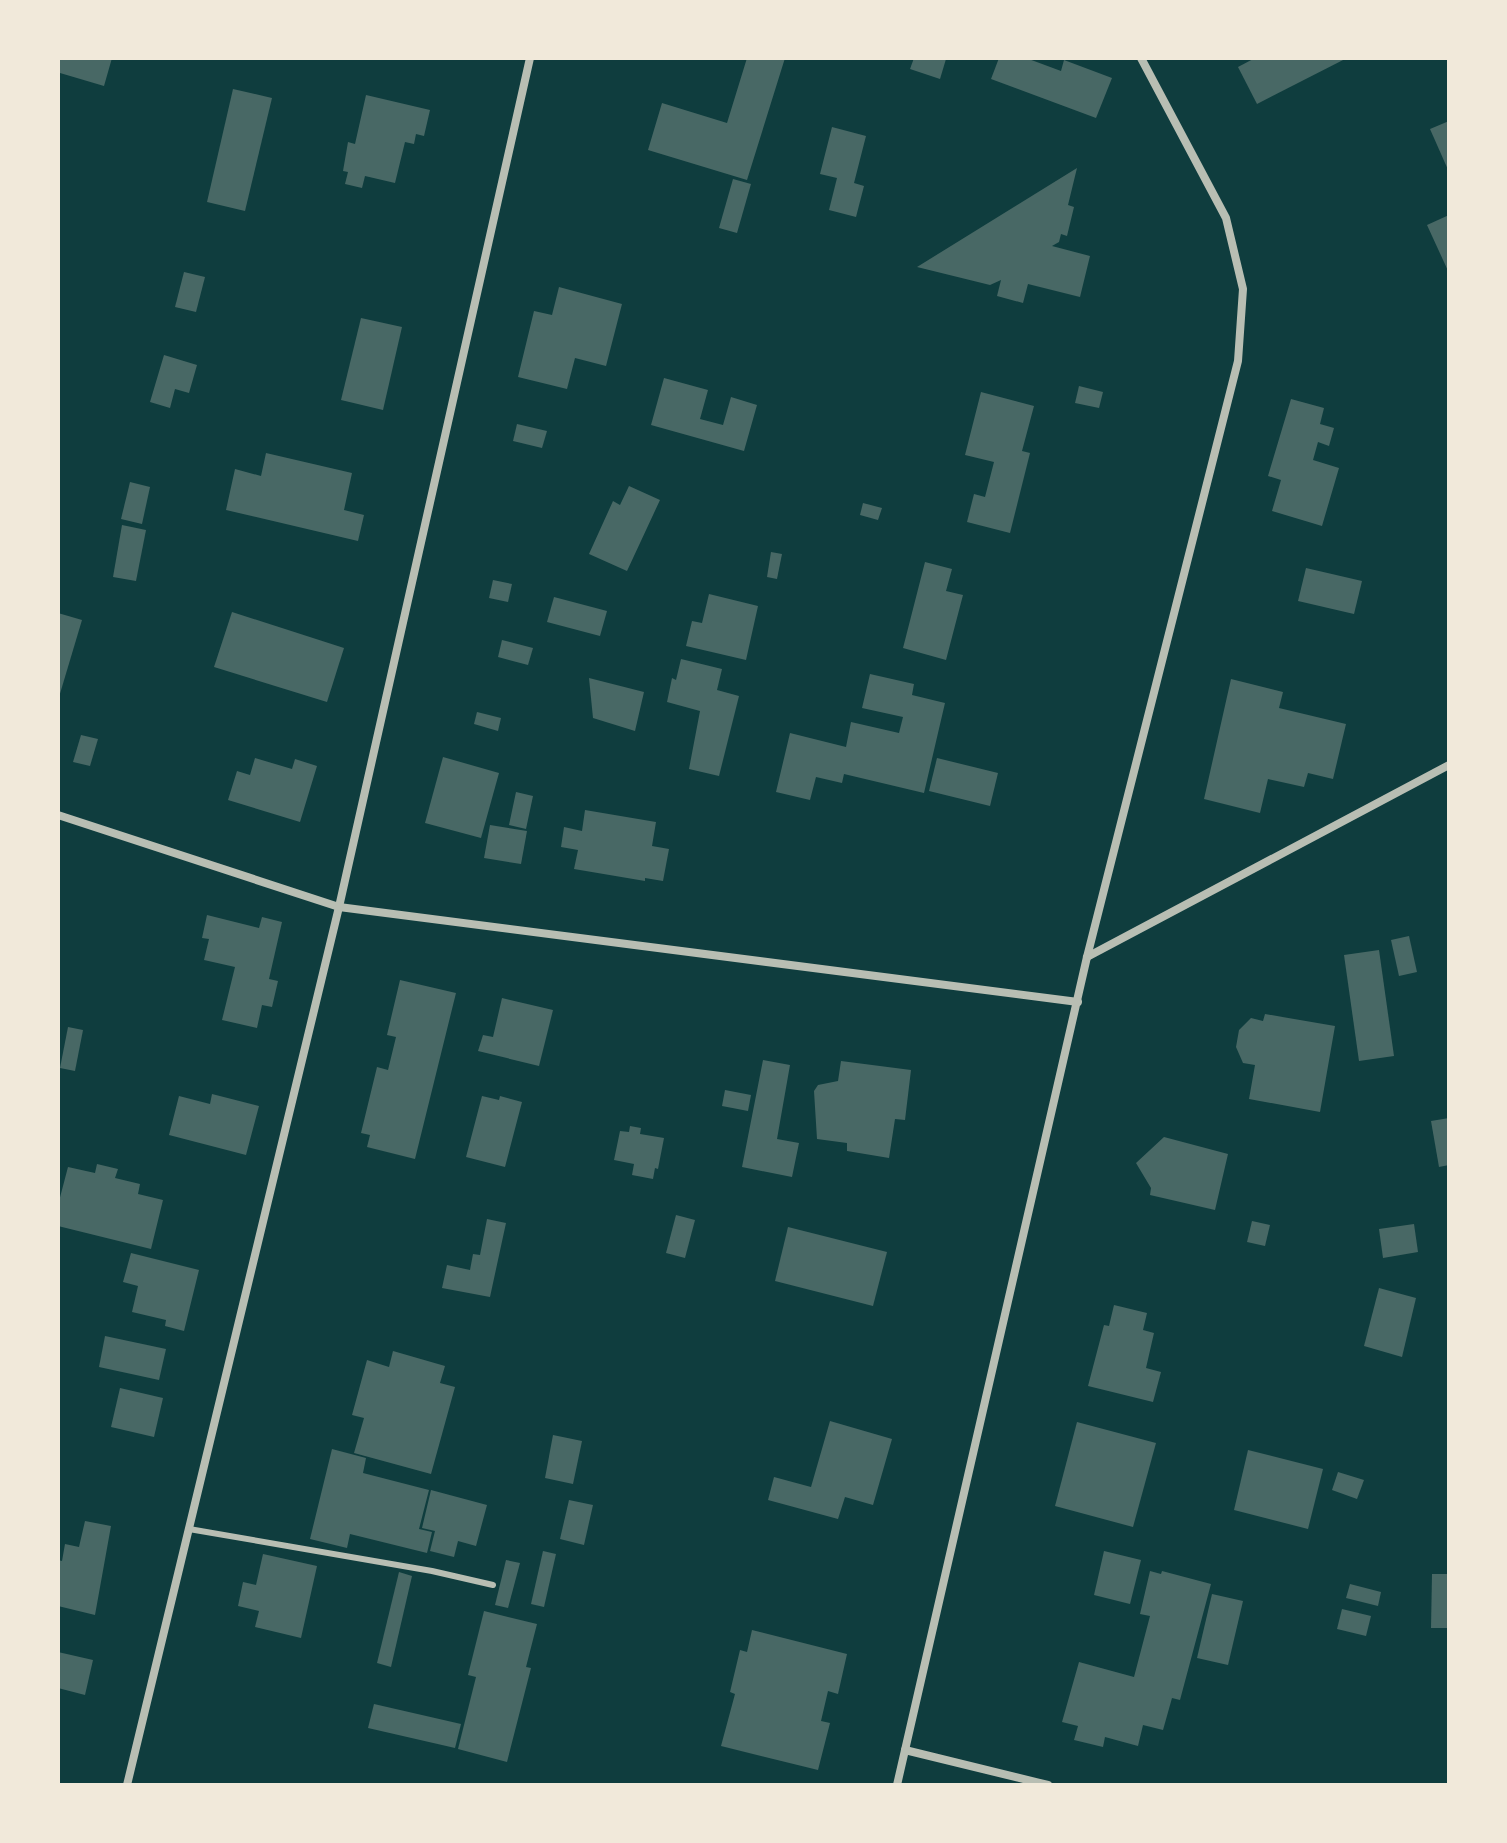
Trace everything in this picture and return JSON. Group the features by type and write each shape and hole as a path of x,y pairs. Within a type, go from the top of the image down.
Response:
{"street":[{"path":"127,1785 339,907 530,58"},
{"path":"897,1785 1087,957 1238,361 1243,289 1226,218 1141,58"},
{"path":"1087,957 1449,765"},
{"path":"58,815 339,907 1078,1002"},
{"path":"905,1750 1048,1785"}],"lane":[{"path":"189,1529 432,1571 493,1585"}],"building":[{"path":"58,58 112,58 104,86 60,73 58,79"},
{"path":"747,58 785,58 747,180 648,150 662,103 727,123"},
{"path":"914,58 946,59 940,79 910,69"},
{"path":"999,58 1026,58 1061,71 1064,60 1112,78 1096,118 991,79"},
{"path":"1255,58 1347,58 1257,104 1238,67"},
{"path":"233,89 272,98 245,211 207,202"},
{"path":"366,95 430,110 424,136 416,134 414,144 405,142 395,183 365,176 362,188 345,184 348,172 343,171 348,142 355,144"},
{"path":"1449,121 1449,172 1430,129"},
{"path":"832,127 866,136 854,183 864,186 856,217 829,210 837,178 820,174"},
{"path":"1077,168 1068,205 1074,207 1067,236 1061,234 1059,242 1052,246 1090,256 1080,297 1028,284 1023,303 997,296 1001,280 990,285 917,267"},
{"path":"733,179 751,184 737,233 719,228"},
{"path":"1449,215 1449,273 1427,225"},
{"path":"184,272 205,277 196,312 175,307"},
{"path":"559,287 622,304 606,366 575,358 567,389 518,377 534,311 552,315"},
{"path":"361,318 402,327 383,410 341,400"},
{"path":"164,355 197,365 189,393 175,389 170,408 150,402"},
{"path":"664,378 708,390 700,419 723,425 731,397 757,405 744,451 651,425"},
{"path":"1079,386 1103,392 1099,408 1075,403"},
{"path":"981,392 1034,406 1022,451 1030,453 1010,533 967,522 974,494 985,497 994,462 965,455"},
{"path":"1291,399 1324,408 1320,424 1334,428 1329,446 1318,442 1313,460 1339,468 1322,526 1272,511 1281,480 1268,476"},
{"path":"517,424 547,431 542,448 513,441"},
{"path":"266,453 352,473 344,510 364,515 358,541 226,510 235,469 261,476"},
{"path":"130,482 150,487 142,524 121,519"},
{"path":"629,486 660,500 627,571 589,554 613,501 620,505"},
{"path":"863,503 882,508 878,520 860,515"},
{"path":"122,525 146,530 136,581 113,577"},
{"path":"771,552 782,554 777,579 767,577"},
{"path":"925,562 952,569 946,591 963,595 946,660 903,648"},
{"path":"1306,568 1362,581 1354,614 1298,601"},
{"path":"493,580 512,584 508,602 489,598"},
{"path":"709,594 758,606 746,660 686,646 692,621 702,623"},
{"path":"554,597 607,611 600,636 547,622"},
{"path":"232,612 344,648 327,702 214,667"},
{"path":"58,613 82,620 59,697 58,697"},
{"path":"502,640 533,648 528,665 498,657"},
{"path":"681,659 722,669 717,690 739,696 719,776 689,769 700,711 667,702 672,678 676,680"},
{"path":"870,674 914,684 912,695 945,703 924,793 844,774 842,783 816,777 810,800 776,792 790,733 846,747 851,722 899,733 903,717 862,708"},
{"path":"589,678 644,692 635,731 593,718"},
{"path":"1231,679 1283,692 1279,708 1346,724 1333,779 1308,773 1304,787 1268,779 1260,813 1204,799"},
{"path":"477,712 501,718 498,731 474,724"},
{"path":"81,735 98,739 90,766 73,762"},
{"path":"443,757 499,773 481,838 425,823"},
{"path":"255,758 292,769 295,759 317,766 300,822 228,800 237,771 250,775"},
{"path":"937,758 998,773 990,806 929,791"},
{"path":"516,792 533,796 526,829 509,825"},
{"path":"585,810 656,822 652,846 669,849 663,881 645,878 645,881 574,869 578,850 561,847 564,827 582,831"},
{"path":"490,825 527,831 521,864 484,858"},
{"path":"207,915 259,928 262,917 282,922 269,979 278,981 272,1007 262,1005 257,1028 222,1020 235,967 204,960 209,939 202,938"},
{"path":"1409,936 1417,972 1399,976 1391,940"},
{"path":"1379,950 1394,1056 1359,1061 1344,955"},
{"path":"400,980 456,993 415,1159 367,1147 370,1135 361,1133 377,1067 388,1070 396,1037 387,1035"},
{"path":"502,998 553,1010 539,1066 478,1051 483,1035 493,1037"},
{"path":"1265,1014 1335,1026 1320,1112 1249,1099 1255,1065 1243,1063 1236,1047 1239,1030 1251,1018 1263,1021"},
{"path":"68,1027 83,1030 75,1071 60,1068"},
{"path":"763,1060 790,1065 777,1139 799,1143 792,1177 742,1167"},
{"path":"841,1061 911,1070 905,1120 895,1119 889,1158 847,1151 847,1143 817,1139 814,1091 818,1085 838,1081"},
{"path":"725,1090 751,1095 748,1111 722,1106"},
{"path":"212,1094 259,1106 246,1155 169,1135 179,1096 210,1104"},
{"path":"482,1096 499,1100 500,1096 522,1102 505,1167 466,1157"},
{"path":"1449,1118 1449,1165 1439,1167 1431,1121"},
{"path":"630,1126 641,1128 640,1134 664,1138 653,1179 632,1175 634,1164 614,1160 620,1131 629,1132"},
{"path":"1164,1137 1228,1154 1215,1210 1150,1195 1151,1188 1136,1163"},
{"path":"97,1164 118,1169 115,1178 140,1184 138,1194 163,1200 151,1249 58,1226 58,1205 68,1167 95,1173"},
{"path":"676,1215 695,1220 685,1258 666,1253"},
{"path":"487,1219 506,1223 490,1297 442,1288 447,1265 470,1270 473,1254 480,1255"},
{"path":"1252,1221 1270,1225 1265,1246 1247,1242"},
{"path":"1414,1224 1418,1252 1383,1258 1379,1229"},
{"path":"788,1227 887,1252 873,1306 775,1281"},
{"path":"131,1253 199,1270 184,1331 165,1326 166,1320 132,1312 138,1286 123,1282"},
{"path":"1379,1288 1416,1298 1402,1357 1364,1346"},
{"path":"1114,1305 1147,1313 1143,1330 1154,1333 1146,1368 1161,1372 1153,1402 1088,1386 1104,1325 1109,1326"},
{"path":"105,1336 166,1349 159,1380 99,1367"},
{"path":"393,1351 445,1366 440,1383 455,1387 431,1474 354,1453 364,1418 352,1415 367,1360 389,1367"},
{"path":"120,1388 163,1398 154,1437 111,1427"},
{"path":"830,1421 892,1439 873,1505 845,1497 838,1519 768,1500 774,1477 811,1487"},
{"path":"1077,1422 1156,1443 1133,1527 1055,1506"},
{"path":"553,1435 582,1441 573,1484 545,1478"},
{"path":"332,1449 366,1458 363,1473 429,1490 419,1529 432,1532 427,1553 350,1534 347,1548 310,1539"},
{"path":"1248,1450 1323,1469 1308,1529 1234,1510"},
{"path":"1338,1472 1364,1480 1357,1499 1332,1490"},
{"path":"431,1490 487,1505 476,1546 458,1541 454,1557 430,1551 435,1531 422,1528"},
{"path":"569,1500 593,1505 584,1545 560,1539"},
{"path":"85,1521 111,1526 95,1615 58,1606 58,1560 62,1561 65,1544 79,1547"},
{"path":"543,1551 556,1554 544,1607 531,1604"},
{"path":"1104,1551 1141,1560 1130,1604 1094,1595"},
{"path":"263,1554 317,1566 301,1638 255,1627 259,1611 238,1606 243,1582 256,1585"},
{"path":"506,1560 520,1563 508,1608 495,1605"},
{"path":"1150,1571 1161,1574 1162,1571 1211,1584 1180,1700 1172,1698 1163,1730 1143,1725 1138,1746 1105,1737 1103,1747 1074,1740 1078,1726 1062,1722 1079,1662 1134,1677 1150,1616 1140,1614"},
{"path":"399,1572 412,1576 391,1667 377,1663"},
{"path":"1432,1574 1449,1574 1449,1628 1431,1628"},
{"path":"1350,1584 1381,1592 1378,1606 1346,1598"},
{"path":"1212,1594 1243,1601 1228,1665 1197,1658"},
{"path":"1342,1609 1371,1616 1366,1636 1337,1629"},
{"path":"484,1611 537,1624 526,1667 531,1668 507,1762 458,1749 476,1677 468,1675"},
{"path":"752,1630 847,1654 838,1694 828,1691 821,1721 830,1723 818,1770 721,1746 735,1694 730,1692 740,1650 747,1652"},
{"path":"58,1652 93,1660 85,1695 58,1688"},
{"path":"374,1704 461,1724 455,1748 368,1728"}]}
